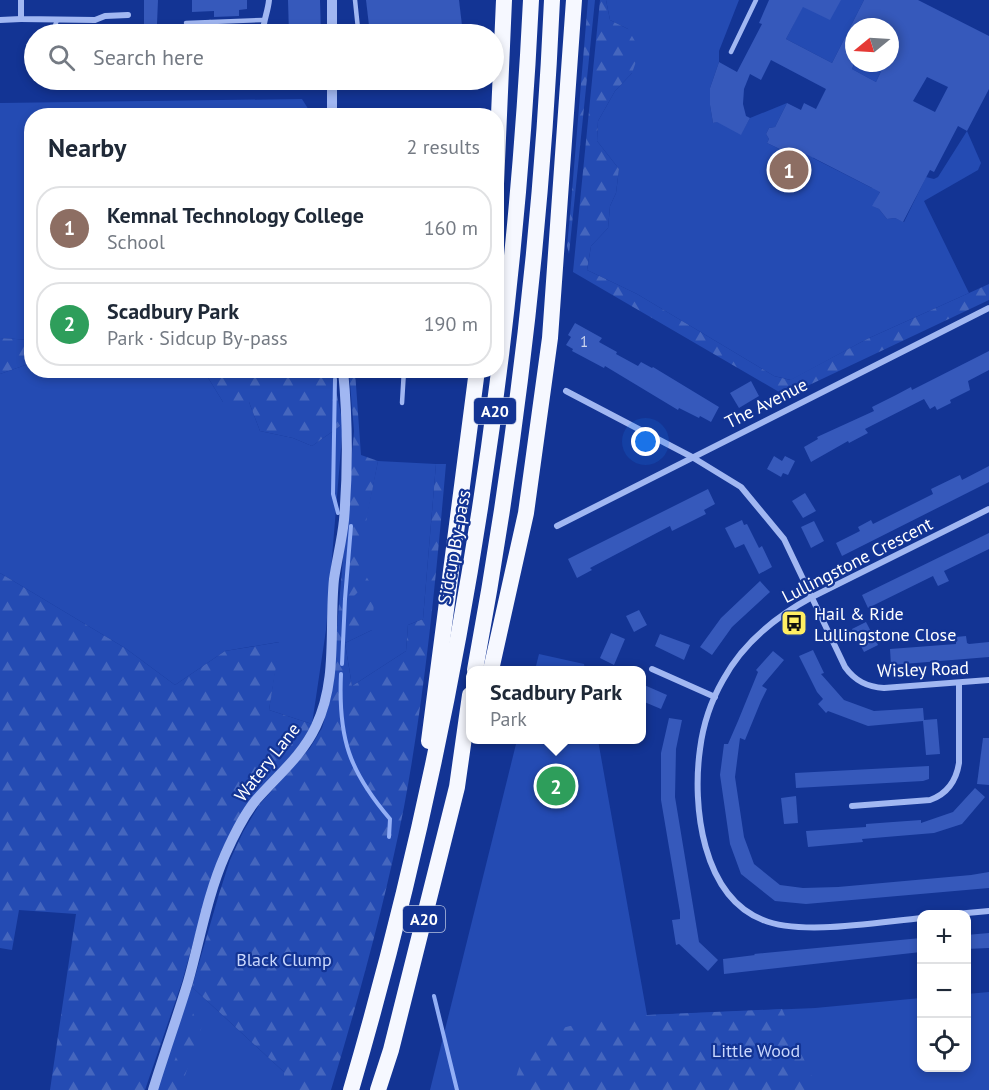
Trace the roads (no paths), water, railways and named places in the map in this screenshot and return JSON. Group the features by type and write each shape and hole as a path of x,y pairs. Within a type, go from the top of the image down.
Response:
{"highway":[{"path":"503,24 504,0"},
{"name":"Sidcup By-pass","path":"504,340 520,163 531,0"},
{"name":"A20","path":"476,666 508,472 528,320 552,0"},
{"name":"A20","path":"492,666 526,513 550,338 574,0"},
{"path":"499,108 500,90"},
{"name":"A20","path":"421,817 437,672 476,378"},
{"name":"Sidcup By-pass","path":"351,1090 403,899 452,675 474,550 499,378"},
{"name":"A20","path":"457,787 466,727"},
{"name":"A20","path":"378,1090 391,1050 457,787 471,744"},
{"name":"A20","path":"342,1090 369,1027"},
{"name":"A20","path":"384,1090 391,1050"}],"street":[{"path":"21,0 21,19"},
{"path":"263,24 268,13 269,0"},
{"path":"332,0 332,24"},
{"path":"0,20 95,20 105,16 128,15"},
{"path":"332,90 332,108"},
{"name":"The Avenue","path":"557,526 989,308"},
{"name":"Watery Lane","path":"153,1090 224,857 255,801 288,767 304,746 316,726 326,698 333,650 334,580 344,510 348,431 344,378"},
{"name":"Wisley Road","path":"566,391 692,457 741,487 784,539 851,676 872,687 884,688 989,681"},
{"name":"Lullingstone Crescent","path":"917,918 792,928 750,914 730,897 713,870 701,819 698,786 703,729 715,697 731,667 755,638 777,618 812,597 989,509"},
{"path":"652,669 715,697"},
{"path":"852,806 930,800 938,797 952,784 957,775 959,763 959,683"},
{"path":"971,913 989,911"}],"lane":[{"path":"356,0 358,24"},
{"path":"731,52 756,0"},
{"path":"56,24 57,20"},
{"path":"186,23 263,20"},
{"path":"402,403 404,378"}],"waterway":[{"path":"335,379 333,494 338,513"},
{"path":"342,664 351,526"},
{"path":"341,674 342,717 349,752 365,785 390,819 389,837"},
{"path":"434,996 457,1090"}],"place":[{"name":"Kemnal Technology College","path":"789,170"},
{"name":"Hail & Ride Lullingstone Close","path":"794,623"},
{"name":"Scadbury Park","path":"556,786"}],"park label":[{"name":"Black Clump","path":"284,959"},
{"name":"Little Wood","path":"756,1050"}]}
